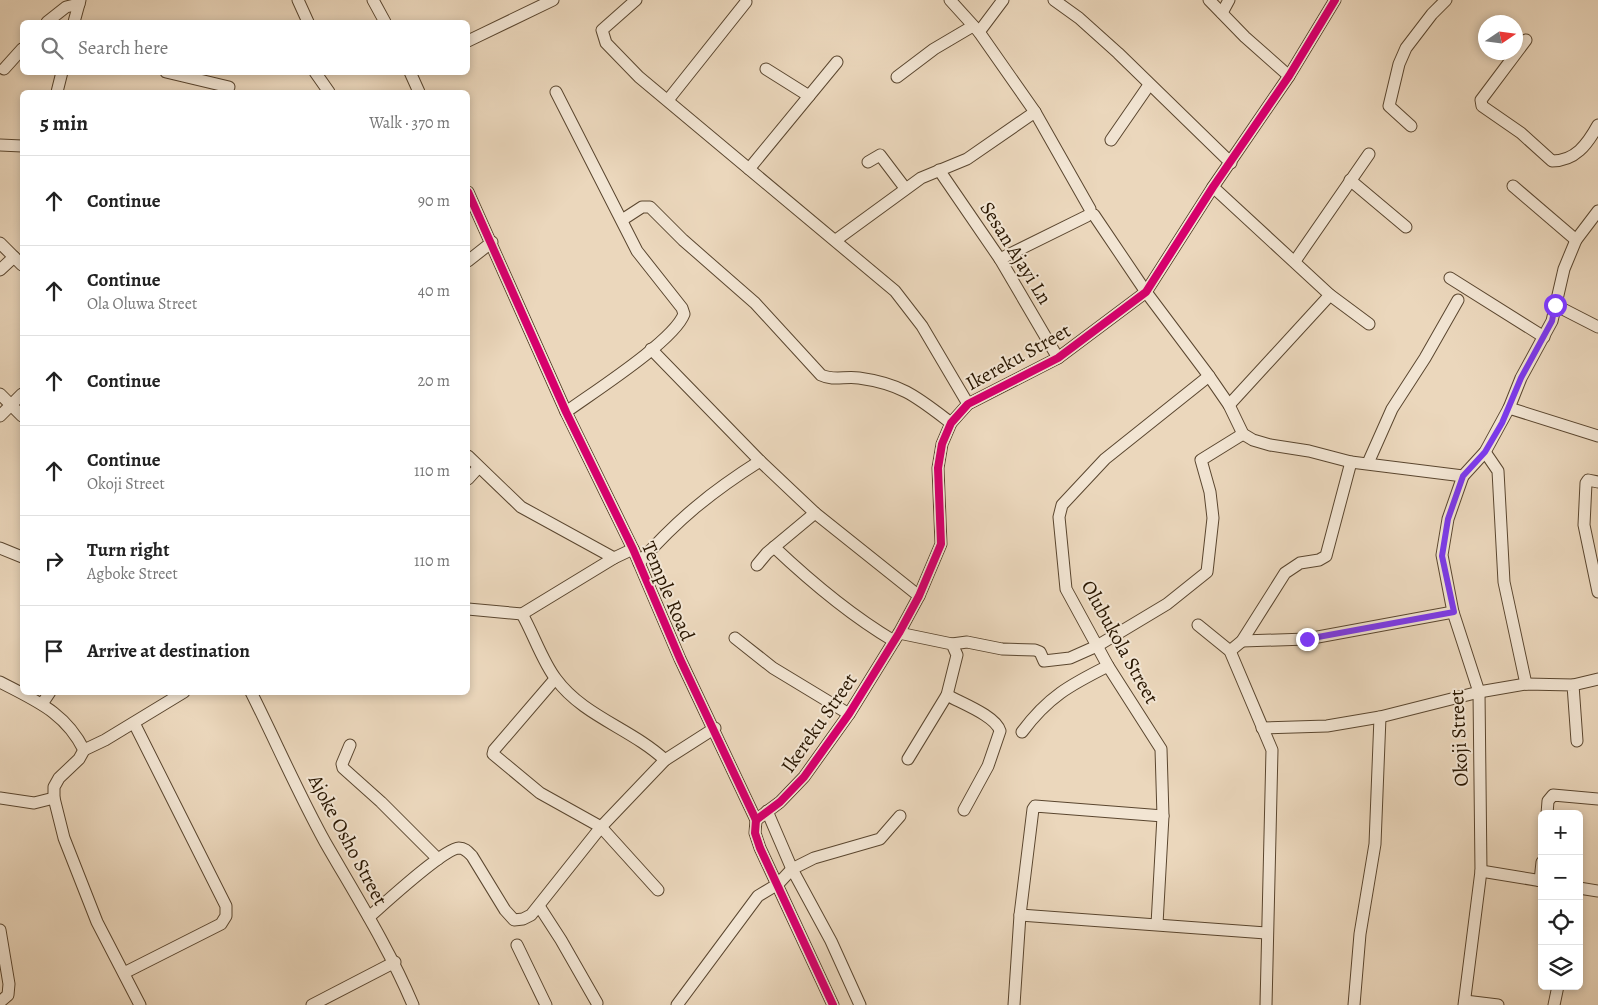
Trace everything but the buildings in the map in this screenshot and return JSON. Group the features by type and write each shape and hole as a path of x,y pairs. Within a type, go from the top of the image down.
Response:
{"street":[{"path":"298,0 307,20"},
{"path":"470,40 553,0"},
{"path":"636,0 602,30 603,37 640,77 895,291 922,326 968,404"},
{"path":"950,0 976,29 1035,112 1090,213 1209,376 1229,405 1243,434 1253,440 1270,445 1310,451 1351,462 1463,476 1485,452 1509,408 1521,378 1552,321 1564,269 1576,240 1598,211"},
{"path":"897,77 934,49 976,29 1003,0"},
{"path":"1054,0 1079,18 1231,163"},
{"path":"1209,0 1290,76"},
{"path":"1222,13 1229,0"},
{"name":"Ikereku Street","path":"756,820 780,802 804,777 849,714 919,596 941,544 938,468 942,444 951,423 968,404 1058,358 1146,292 1213,187 1290,76 1335,0"},
{"path":"1411,126 1389,106 1399,64 1406,48 1432,14 1446,0"},
{"path":"376,1 383,19"},
{"path":"50,20 66,7 80,2"},
{"path":"75,20 80,2"},
{"path":"668,100 746,2"},
{"path":"1526,40 1482,100 1482,106 1520,133 1546,157 1558,161 1571,158 1585,146 1598,126"},
{"path":"4,69 20,51"},
{"path":"749,169 837,62"},
{"path":"766,69 809,96"},
{"path":"58,90 61,75"},
{"path":"178,75 229,88"},
{"path":"317,75 328,90"},
{"path":"412,75 419,90"},
{"path":"1111,140 1149,85"},
{"path":"556,92 637,251 682,308 684,314 667,336 652,349 566,412"},
{"path":"836,240 905,188 930,173 967,159 1035,112"},
{"path":"0,145 20,146"},
{"path":"1295,261 1369,154"},
{"path":"868,162 880,155 905,188"},
{"name":"Sesan Ajayi Ln","path":"939,170 1000,259 1058,358"},
{"path":"1350,180 1406,227"},
{"path":"1513,186 1576,240"},
{"path":"1213,187 1330,294 1369,324"},
{"name":"Temple Road","path":"470,196 566,412 633,549 680,659 715,728 756,820 756,833 760,848 833,1005"},
{"path":"622,220 642,206 650,207 682,240 755,303 821,375 828,378 854,377 902,388 951,423"},
{"path":"1000,259 1090,213"},
{"path":"470,259 492,242"},
{"path":"0,243 20,263"},
{"path":"0,270 14,257"},
{"path":"1450,278 1544,337"},
{"path":"1229,405 1330,294"},
{"path":"1368,463 1392,409 1425,358 1458,300"},
{"path":"1555,305 1598,327"},
{"path":"652,349 760,461 815,512 919,596"},
{"name":"Olubukola Street","path":"1162,816 1161,749 1102,656 1066,589 1058,531 1062,505 1105,458 1209,376"},
{"path":"0,394 20,414"},
{"path":"0,416 20,396"},
{"path":"1509,408 1598,436"},
{"path":"1022,732 1040,708 1207,572 1213,518 1210,492 1201,460 1243,434"},
{"path":"1485,452 1498,471 1504,582 1526,684"},
{"path":"470,458 520,508 614,558"},
{"path":"639,563 668,531 716,489 760,461"},
{"path":"1230,650 1242,641 1285,573 1300,563 1319,560 1326,556 1351,462"},
{"path":"470,477 478,468"},
{"name":"Okoji Street","path":"1463,476 1448,519 1442,556 1454,612 1479,692 1481,871 1464,1003"},
{"path":"1598,482 1588,480 1586,483 1584,525 1598,592"},
{"path":"757,565 774,547 815,512"},
{"path":"774,547 822,591 866,624 896,637 952,644 967,642 1002,649 1035,650 1040,652 1044,661 1102,656"},
{"path":"0,548 20,555"},
{"path":"470,609 522,614 614,558 633,549"},
{"path":"1242,641 1307,639 1454,612"},
{"path":"522,614 556,679 594,713 654,749 665,760"},
{"path":"1198,625 1230,650 1272,750 1266,934 1266,1005"},
{"path":"735,638 773,668 849,714"},
{"path":"908,759 947,695 957,655 952,644"},
{"path":"556,679 492,754 540,793 601,827 658,890"},
{"path":"1262,728 1327,726 1380,717 1479,692 1526,684 1572,684 1598,679"},
{"path":"0,682 20,692"},
{"path":"1572,684 1577,741"},
{"path":"25,695 60,716 75,732 84,750"},
{"path":"42,704 48,695"},
{"path":"140,1005 97,922 64,838 54,793 59,778 79,759 84,750 134,723 179,695"},
{"name":"Ajoke Osho Street","path":"252,695 324,840 375,931 395,962 413,1005"},
{"path":"947,695 988,716 995,721 1000,731 988,766 964,810"},
{"path":"1354,1005 1360,934 1375,844 1380,717"},
{"path":"124,973 214,928 221,924 226,916 226,906 134,723"},
{"path":"368,917 438,859 457,848 466,850 505,910 514,920 531,916 601,827 665,760 715,728"},
{"path":"350,745 342,764 343,768 381,802 438,859"},
{"path":"0,798 23,803 34,803 54,793"},
{"path":"1547,810 1548,801 1553,795 1598,798"},
{"path":"1014,1005 1020,915 1033,809 1035,806 1162,816 1157,924"},
{"path":"767,812 792,870 832,941 860,1005"},
{"path":"677,1005 758,896 778,884 792,870 814,858 880,838 900,816"},
{"path":"1481,871 1538,880"},
{"path":"1583,889 1598,891"},
{"path":"539,906 597,1003"},
{"path":"1020,915 1157,924 1266,934"},
{"path":"0,930 9,984 8,995 0,1002"},
{"path":"517,945 546,1005"},
{"path":"312,1005 395,962"},
{"path":"1554,1005 1557,990"},
{"path":"1464,1003 1498,1005"}],"cycle path":[{"path":"756,820 780,802 804,777 849,714 899,633 919,596 941,544 938,468 942,444 951,423 968,404 1058,358 1146,292 1213,187 1289,76 1335,0"},
{"path":"470,196 566,412 633,549 680,659 756,820 755,833 760,848 833,1005"}],"route":[{"path":"1307,639 1454,612 1442,556 1448,519 1463,476 1485,452 1502,423 1521,378 1552,321 1555,305"}]}
